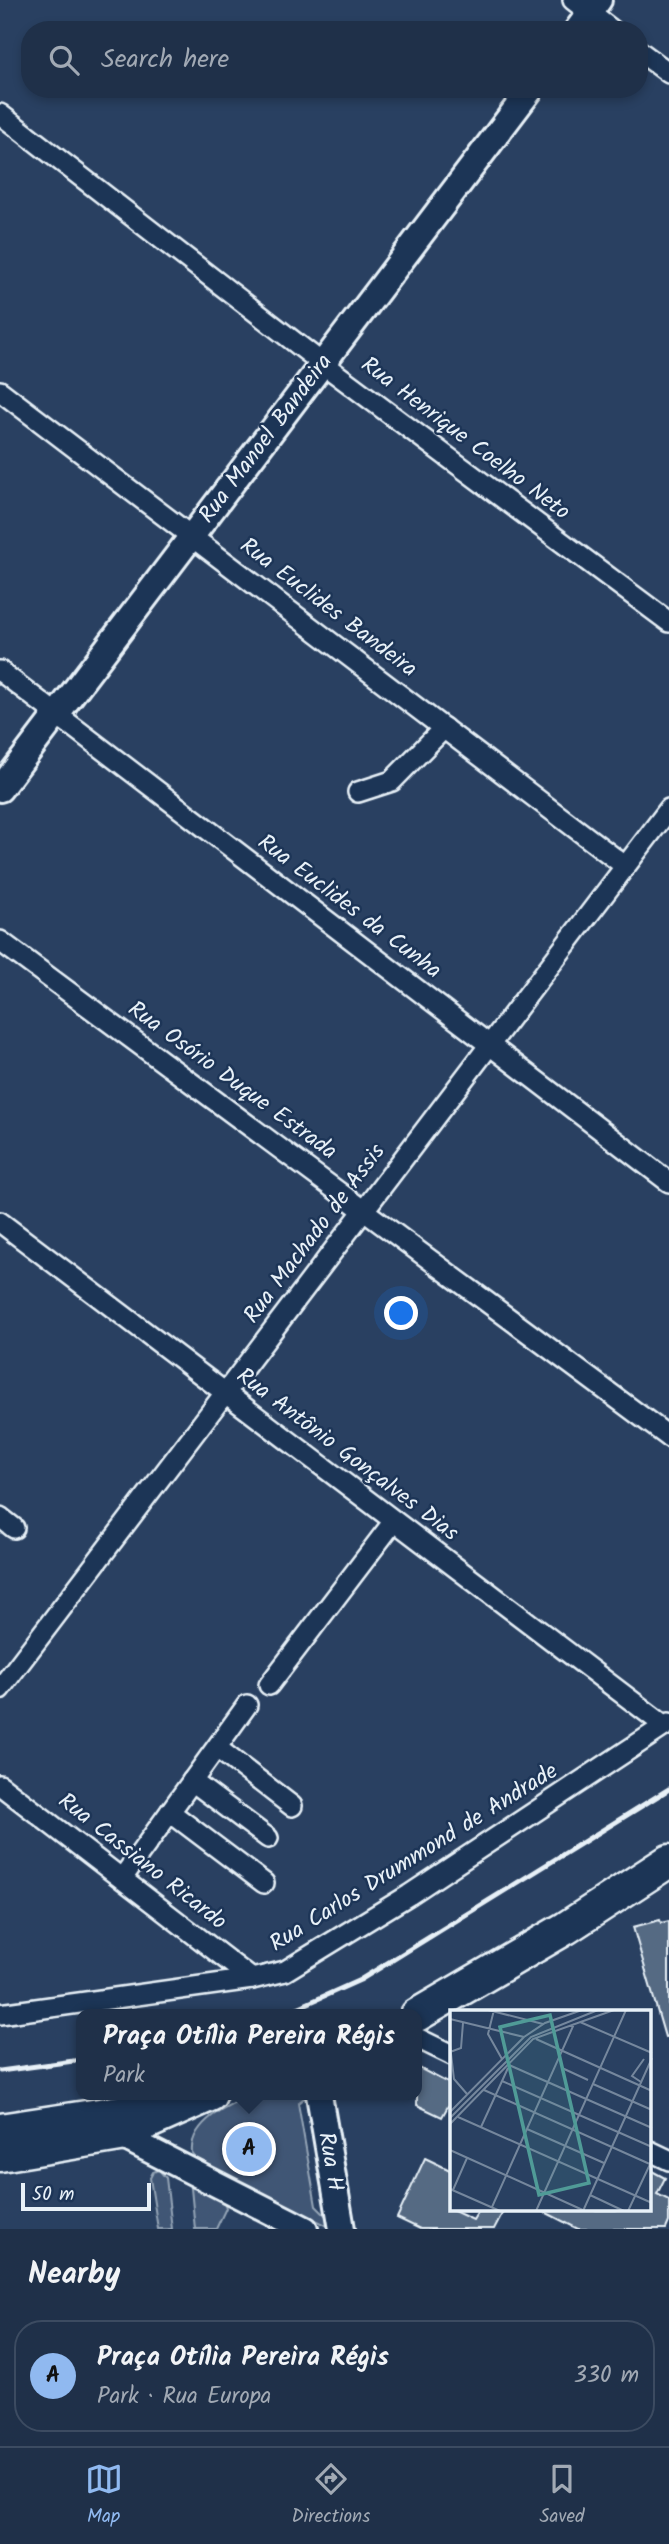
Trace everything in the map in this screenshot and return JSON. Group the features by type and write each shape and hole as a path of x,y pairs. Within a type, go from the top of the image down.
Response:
{"main road":[{"path":"422,2012 566,1928 669,1861"},
{"path":"0,2130 187,2100"},
{"path":"0,2154 120,2135 195,2100"}],"street":[{"path":"584,11 599,21"},
{"path":"648,58 669,73"},
{"name":"Rua Manoel Bandeira","path":"0,789 524,98"},
{"name":"Rua Henrique Coelho Neto","path":"0,114 323,364 669,622"},
{"name":"Rua Euclides Bandeira","path":"0,391 193,535 625,866"},
{"name":"Rua Euclides da Cunha","path":"0,671 669,1182"},
{"path":"358,792 392,781 444,727"},
{"name":"Rua Machado de Assis","path":"0,1689 669,808"},
{"name":"Rua Osório Duque Estrada","path":"0,941 669,1437"},
{"name":"Rua Antônio Gonçalves Dias","path":"3,1229 667,1724"},
{"path":"269,1685 394,1521"},
{"path":"123,1877 247,1705"},
{"name":"Rua Carlos Drummond de Andrade","path":"0,2014 252,1979 285,1971 410,1895 667,1724"},
{"path":"217,1748 292,1806"},
{"path":"192,1781 268,1838"},
{"name":"Rua Cassiano Ricardo","path":"0,1785 123,1877 252,1979"},
{"path":"170,1812 264,1883"},
{"path":"422,2040 450,2054"},
{"name":"Rua H","path":"320,2100 342,2229"},
{"path":"120,2135 305,2229"},
{"path":"652,2152 669,2160"}],"shaded area":[{"path":"240,2100 302,2100 298,2103 316,2206 327,2217 328,2226 199,2163 192,2153 197,2132 212,2116"},
{"path":"159,2170 166,2178 172,2229 158,2229 150,2178 153,2172"},
{"path":"203,2187 224,2201 226,2208 216,2229 195,2229 191,2188"}],"building":[{"path":"660,1920 661,1923 669,1921 669,2036 665,2037 633,1927"},
{"path":"422,2070 450,2084 450,2107 448,2106 442,2117 417,2105 417,2100 422,2100"},
{"path":"425,2158 450,2170 450,2212 473,2220 478,2212 503,2212 494,2229 420,2229 397,2218"},
{"path":"652,2171 665,2178 657,2194 669,2200 669,2222 666,2229 578,2229 545,2212 652,2212"}],"railway":[{"path":"295,2009 360,1980 669,1789"},
{"path":"0,2071 76,2061"}],"place":[{"name":"Praça Otília Pereira Régis","path":"249,2149"}]}
